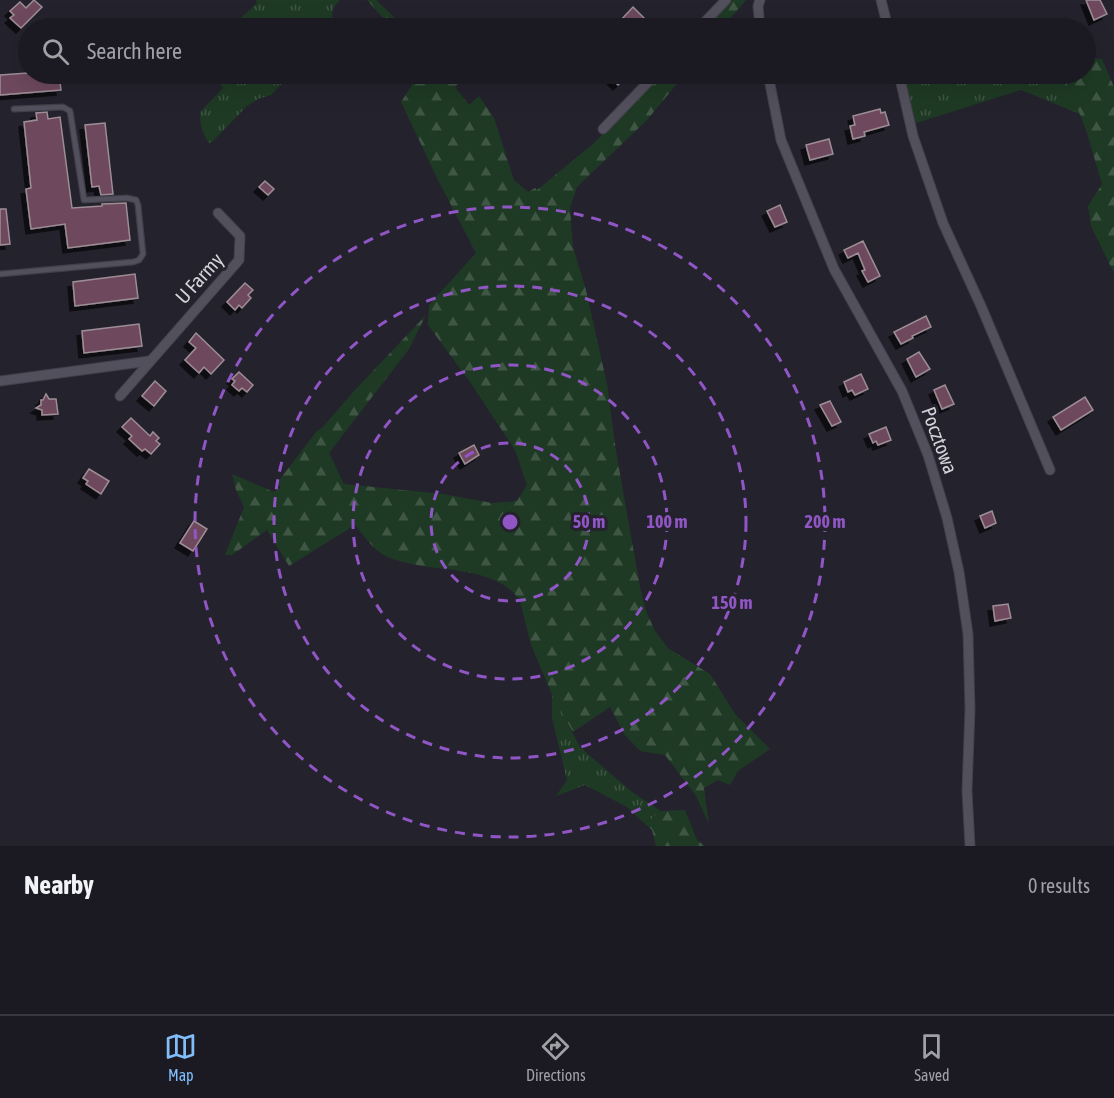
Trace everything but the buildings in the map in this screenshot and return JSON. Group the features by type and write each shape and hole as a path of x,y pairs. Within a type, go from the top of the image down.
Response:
{"street":[{"path":"709,18 726,0"},
{"path":"759,18 760,0"},
{"path":"881,0 886,18"},
{"path":"603,129 646,84"},
{"name":"Pocztowa","path":"770,84 785,151 834,269 902,391 928,455 947,518 959,572 968,634 970,709 967,791 970,846"},
{"path":"901,84 914,136 943,223 981,306 1050,470"},
{"name":"U Farmy","path":"120,396 239,260 240,236 218,213"},
{"path":"0,381 149,361"}],"lane":[{"path":"0,274 133,262 139,260 143,254 136,200 127,198 84,200 70,111 63,107 14,109"}],"green space":[{"path":"256,0 340,0 333,9 333,18 241,18 257,3"},
{"path":"367,0 376,0 395,18 383,18"},
{"path":"732,0 746,0 731,18 715,18"},
{"path":"1096,59 1102,59 1114,87 1114,273 1091,226 1088,206 1102,184 1086,130 1068,84 1096,84"},
{"path":"220,84 281,84 271,95 247,106 209,143 202,128 201,111 223,88"},
{"path":"413,84 458,84 455,87 469,105 479,96 494,118 514,180 528,192 535,188 537,190 594,143 651,84 677,84 647,120 577,187 570,208 573,247 586,290 607,384 616,451 646,611 655,631 668,648 710,674 735,714 770,749 738,771 730,785 718,780 704,788 709,824 696,796 665,755 640,751 624,734 610,707 573,732 554,699 531,645 520,601 508,588 493,579 457,570 418,565 384,555 372,546 355,525 289,566 267,530 232,555 225,555 244,507 232,474 274,492 281,487 277,483 317,431 426,315 409,349 329,453 344,484 443,494 492,503 517,501 527,485 515,450 470,382 428,325 429,305 476,253 401,102"},
{"path":"906,84 1068,84 1080,114 1021,90 916,123"},
{"path":"552,693 580,747 632,792 661,811 645,824 627,807 585,785 556,796 567,780 552,718"},
{"path":"685,810 697,840 705,846 656,846 652,830 645,824 661,811"}]}
